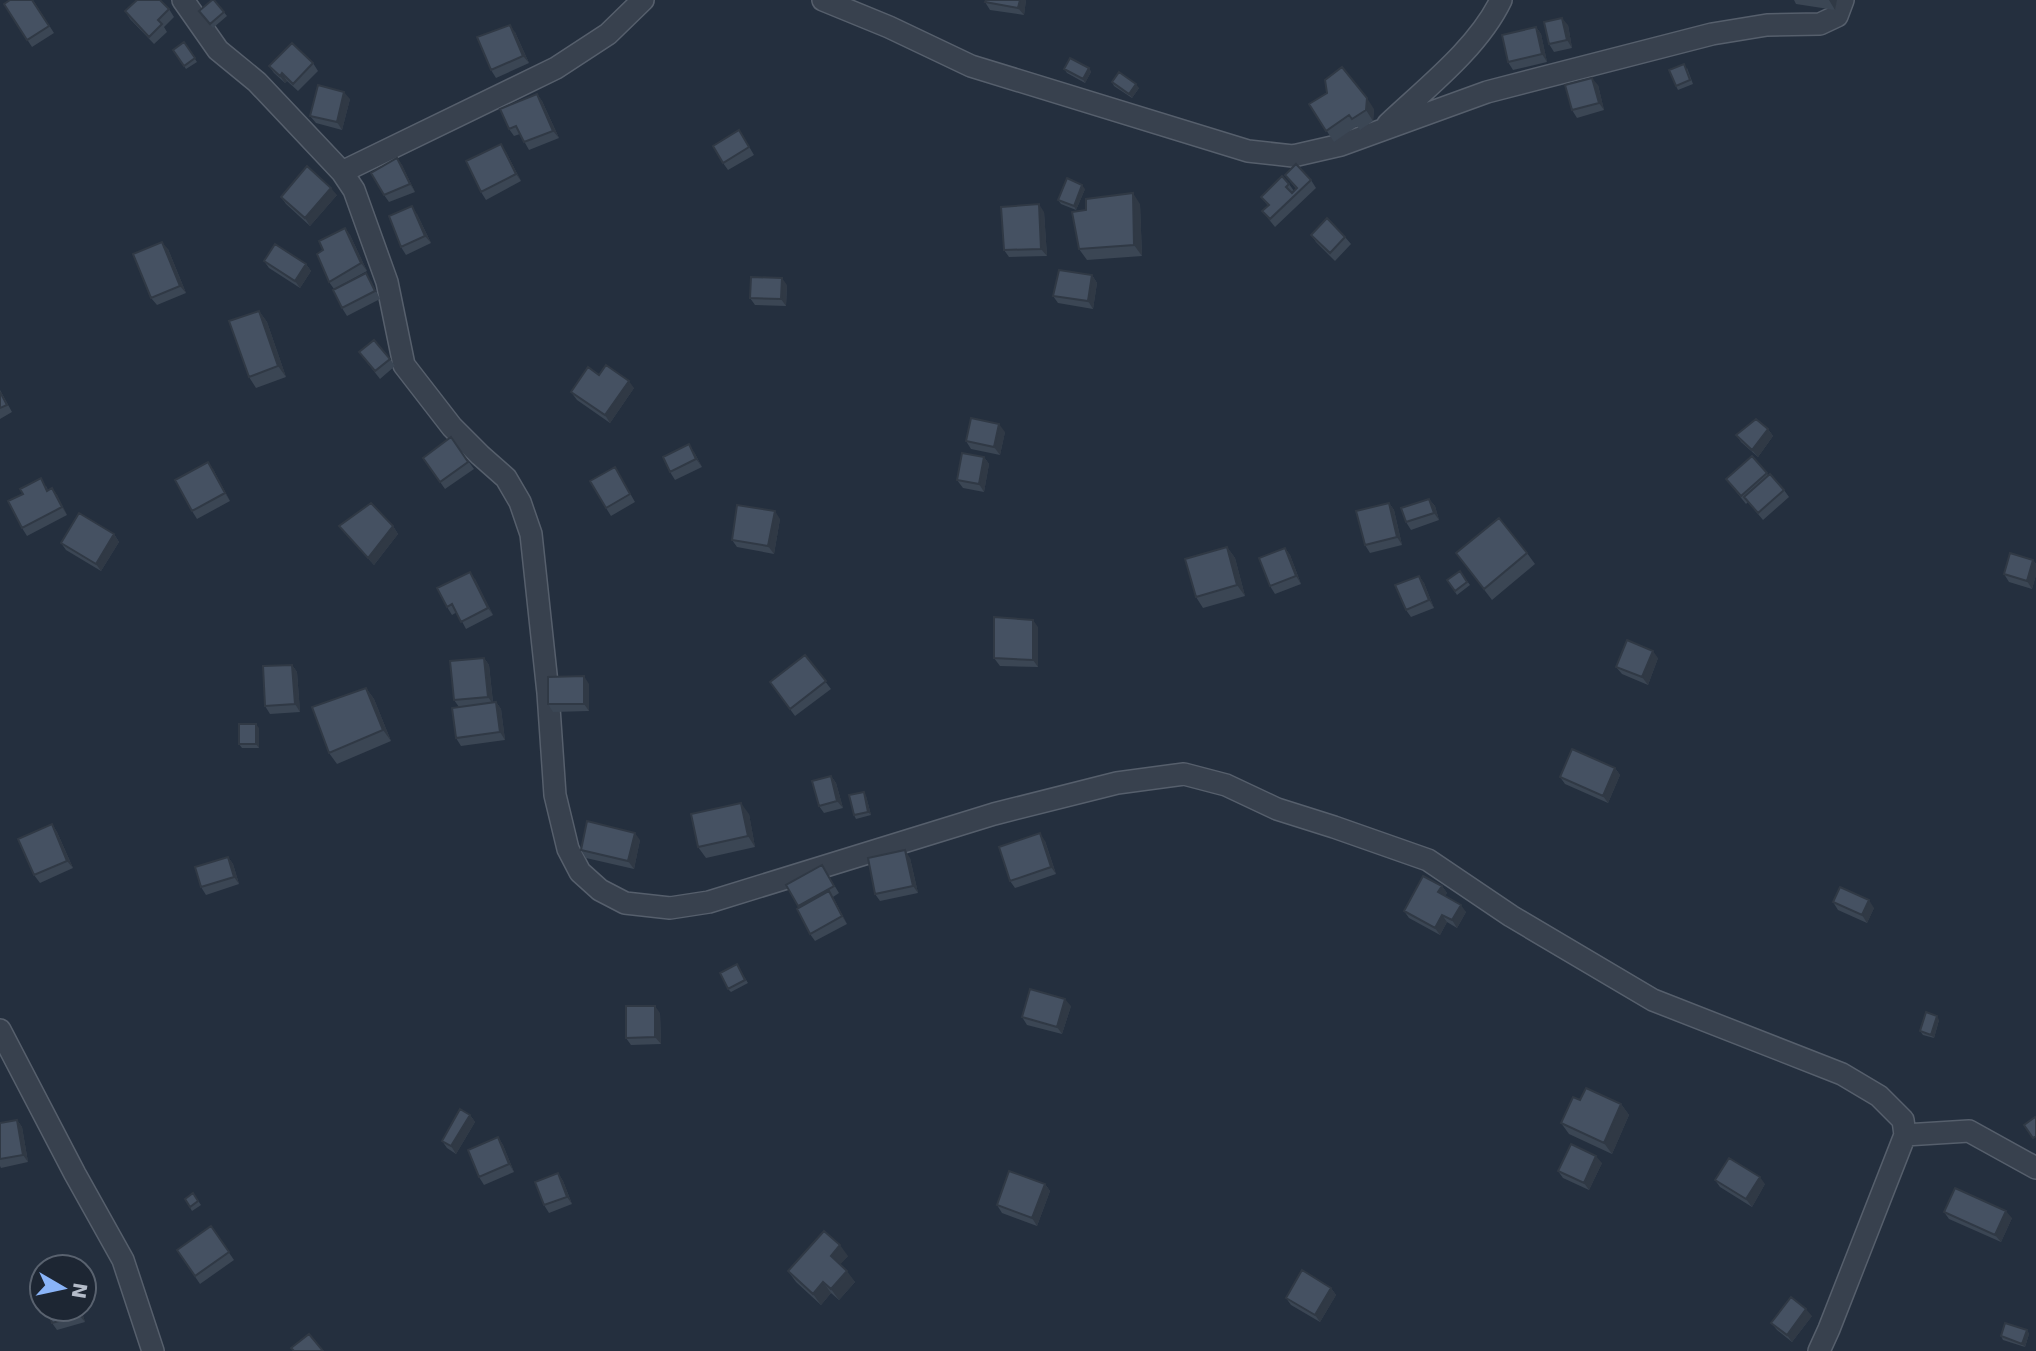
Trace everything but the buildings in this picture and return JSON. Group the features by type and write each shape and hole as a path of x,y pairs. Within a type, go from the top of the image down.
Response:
{"street":[{"path":"183,0 218,50 257,82 342,172 354,190 387,282 404,365 452,426 480,456 506,478 520,502 531,534 547,679 555,795 568,849 580,872 600,890 625,904 646,907 670,908 709,902 994,814 1117,783 1184,774 1226,785 1278,809 1428,860 1511,916 1653,1000 1842,1074 1879,1096 1903,1120 1905,1135 1819,1351"},
{"path":"342,172 556,68 608,34 643,0"},
{"path":"823,0 890,26 971,66 1248,151 1293,156 1341,145 1487,92 1712,34 1767,25 1821,24 1838,16 1843,0"},
{"path":"1381,131 1471,44 1492,19 1501,0"},
{"path":"0,1030 123,1260 153,1351"},
{"path":"1905,1135 1969,1131 2036,1168"}]}
